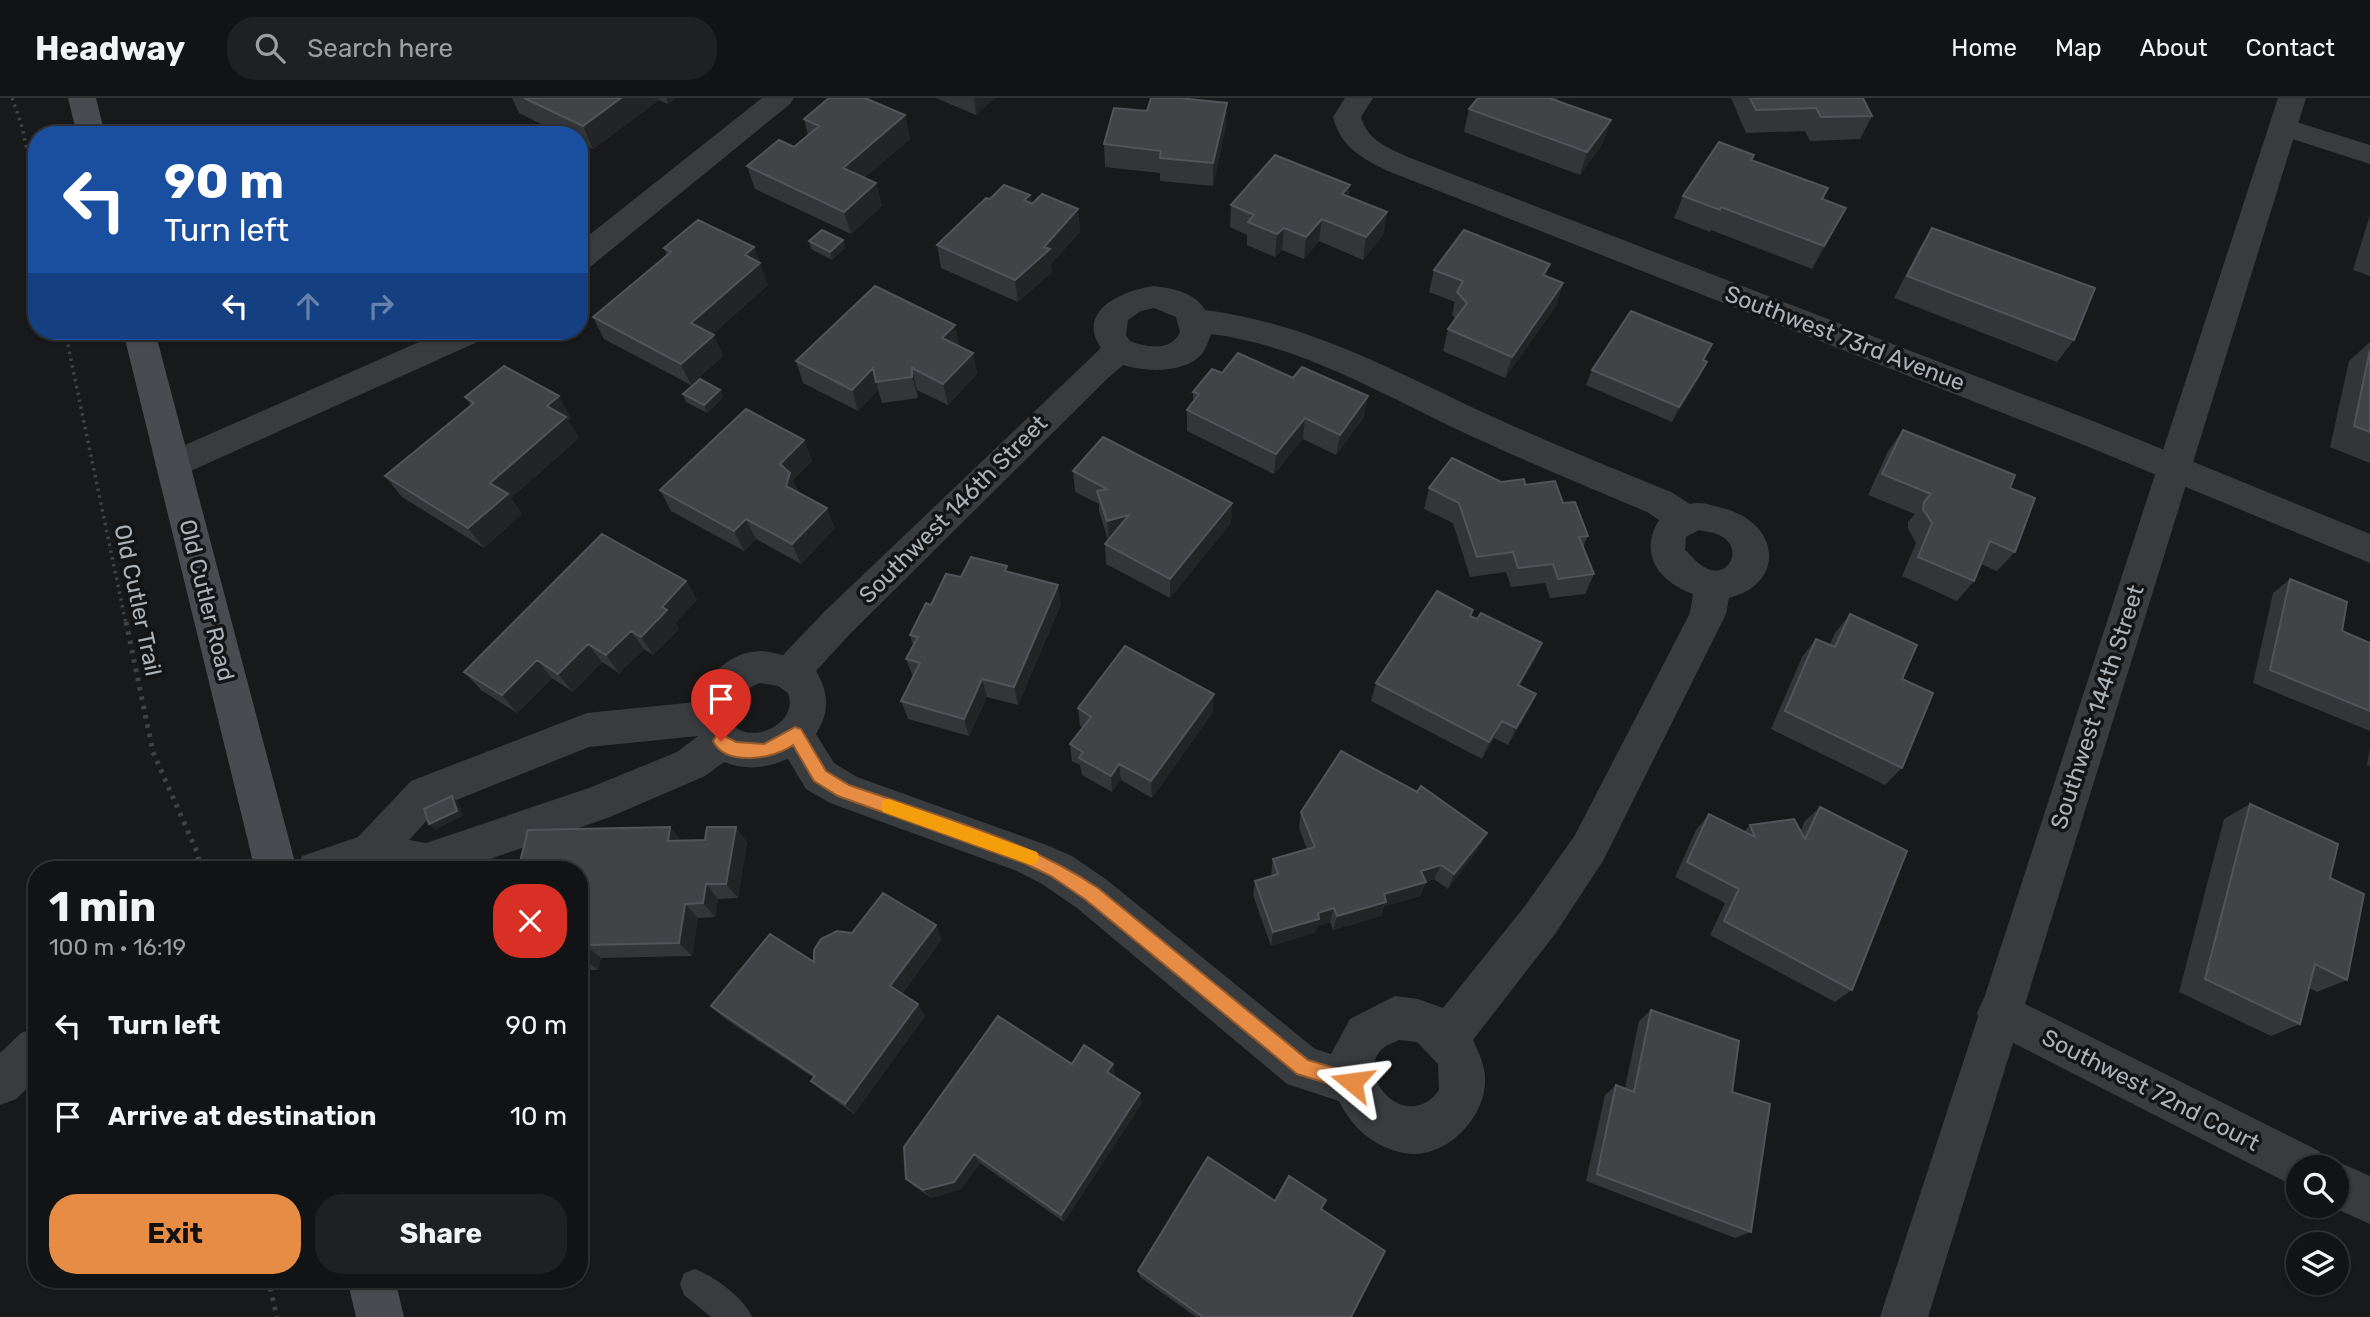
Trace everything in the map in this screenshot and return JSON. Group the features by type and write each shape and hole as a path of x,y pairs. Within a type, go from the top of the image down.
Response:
{"main road":[{"path":"82,98 90,126"},
{"name":"Old Cutler Road","path":"141,340 274,861"},
{"path":"373,1288 380,1317"}],"street":[{"path":"588,252 780,98"},
{"name":"Southwest 73rd Avenue","path":"1356,102 1347,117 1354,138 1369,150 1398,164 2091,434 2172,470 2370,549"},
{"path":"2288,112 2370,155"},
{"name":"Southwest 144th Street","path":"1904,1317 2288,112"},
{"path":"1154,297 1168,299 1190,311 1195,320 1197,330 1193,341 1174,356 1145,360 1120,350 1112,341 1110,331 1111,320 1127,304 1154,297"},
{"path":"1195,320 1248,327 1292,339 1334,356 1526,447 1659,502 1686,519"},
{"path":"172,465 452,340"},
{"name":"Southwest 146th Street","path":"791,672 847,613 1075,389 1120,350"},
{"path":"1699,516 1726,522 1747,540 1752,551 1748,572 1740,580 1713,585 1685,575 1668,555 1668,533 1675,524 1686,519 1699,516"},
{"path":"1447,1038 1540,920 1589,848 1708,614 1713,585"},
{"path":"760,667 791,672 802,681 808,693 810,708 805,722 780,745 764,751 733,749 716,729 713,704 720,691 745,672 760,667"},
{"path":"429,861 596,804 691,764 716,729"},
{"path":"343,861 372,851 425,794 587,730 716,729"},
{"path":"795,734 820,776 844,790 1029,856 1073,880 1303,1068 1352,1082"},
{"path":"372,851 421,861"},
{"name":"Southwest 72nd Court","path":"1999,1013 2286,1158"},
{"path":"1395,1018 1414,1019 1431,1025 1447,1038 1458,1054 1462,1072 1462,1091 1454,1109 1440,1122 1423,1129 1404,1130 1387,1125 1370,1114 1352,1082 1351,1064 1356,1047 1365,1034 1379,1023 1395,1018"},
{"path":"0,1083 28,1057"},
{"path":"2349,1190 2370,1201"}],"lane":[{"path":"695,1284 736,1317"}],"path":[{"path":"12,98 28,154"},
{"name":"Old Cutler Trail","path":"67,340 153,752 199,861"},
{"path":"270,1288 277,1317"}],"building":[{"path":"524,98 621,98 583,126"},
{"path":"829,98 865,98 905,115 843,168 876,183 844,212 747,166 779,140 794,147 819,126 804,119"},
{"path":"1151,98 1227,103 1213,163 1160,158 1161,151 1104,144 1114,108 1147,111"},
{"path":"1478,98 1549,98 1611,120 1587,152 1469,109"},
{"path":"1750,98 1863,98 1872,116 1821,117 1816,108 1756,110"},
{"path":"1719,142 1754,155 1751,160 1828,188 1822,199 1846,208 1824,246 1721,207 1720,210 1683,196"},
{"path":"1275,155 1350,185 1342,194 1387,212 1366,237 1322,219 1306,237 1284,228 1277,234 1248,222 1254,215 1231,205"},
{"path":"1004,185 1030,195 1024,200 1032,204 1042,194 1078,209 1044,247 1050,249 1015,280 937,245 986,198 990,199"},
{"path":"698,220 754,247 745,255 760,263 691,323 714,335 681,364 593,317 671,252 664,248"},
{"path":"1932,228 2095,288 2074,340 1907,276"},
{"path":"822,230 843,240 830,252 809,241"},
{"path":"1464,230 1550,264 1543,275 1563,283 1512,357 1448,329 1467,303 1457,292 1463,281 1434,270"},
{"path":"875,286 955,325 942,338 973,353 943,384 912,368 912,377 876,382 873,368 852,390 796,361"},
{"path":"1631,311 1712,344 1703,360 1707,362 1679,407 1592,370"},
{"path":"2370,350 2370,432 2354,426"},
{"path":"1238,353 1293,378 1302,367 1368,396 1340,435 1305,418 1276,454 1187,410 1199,394 1193,392 1212,369 1222,373"},
{"path":"504,366 559,396 547,406 566,417 490,483 508,494 468,528 385,476 474,403 465,397"},
{"path":"700,379 720,390 704,405 683,394"},
{"path":"746,409 804,440 780,464 790,473 786,486 827,508 792,544 746,519 734,531 660,490"},
{"path":"1903,430 2015,475 2010,488 2035,498 2015,552 1990,541 1974,581 1918,557 1932,523 1923,509 1924,502 1931,494 1882,474"},
{"path":"1103,437 1232,503 1170,579 1105,544 1129,515 1107,521 1097,491 1107,489 1073,471"},
{"path":"1452,458 1501,482 1524,479 1525,485 1555,481 1563,503 1575,502 1588,536 1579,537 1594,574 1558,579 1553,564 1518,568 1513,552 1477,557 1459,503 1429,488"},
{"path":"602,534 686,581 662,607 667,610 641,637 631,631 606,655 588,644 558,674 537,660 502,695 464,672"},
{"path":"971,557 1007,566 1005,571 1058,585 1014,687 982,679 964,719 901,701 920,663 906,659 918,637 910,635 926,603 931,605 946,574 961,577"},
{"path":"2290,579 2347,602 2342,631 2370,643 2370,711 2270,670"},
{"path":"1437,591 1473,610 1470,616 1477,619 1481,613 1542,643 1518,685 1536,694 1516,728 1502,721 1489,742 1376,683"},
{"path":"1850,614 1917,645 1902,679 1933,693 1902,768 1785,711 1816,639 1835,647"},
{"path":"1125,646 1214,694 1151,781 1119,764 1111,776 1079,758 1083,752 1070,744 1091,717 1078,708"},
{"path":"1341,751 1417,792 1421,786 1487,833 1454,874 1441,865 1421,871 1426,882 1384,894 1386,902 1337,916 1334,908 1318,913 1319,919 1273,932 1255,881 1278,874 1273,859 1315,847 1301,812"},
{"path":"452,796 457,811 429,824 424,809"},
{"path":"2250,804 2338,844 2330,878 2364,894 2347,980 2315,964 2300,1024 2205,979"},
{"path":"1820,807 1907,851 1852,990 1724,921 1739,889 1687,862 1709,814 1755,837 1750,825 1794,819 1805,839"},
{"path":"670,827 668,841 705,840 707,827 736,827 726,884 706,884 703,903 685,904 679,943 588,945 588,861 520,861 528,830"},
{"path":"883,893 936,925 890,986 918,1004 845,1104 811,1081 815,1076 711,1006 770,934 814,962 814,950 821,939 837,931 852,933"},
{"path":"1651,1010 1739,1041 1732,1092 1770,1104 1751,1232 1597,1174 1616,1085 1634,1092"},
{"path":"998,1016 1072,1064 1084,1045 1113,1064 1107,1072 1140,1093 1061,1215 974,1154 954,1182 923,1190 906,1179 904,1147"},
{"path":"1208,1157 1275,1201 1289,1176 1326,1200 1321,1209 1385,1251 1351,1317 1203,1317 1138,1271"}],"slow traffic":[{"path":"889,807 1031,857"}],"route":[{"path":"721,741 733,749 764,751 780,745 795,734 820,776 844,790 1029,856 1057,870 1092,894 1303,1068 1352,1082"}]}
